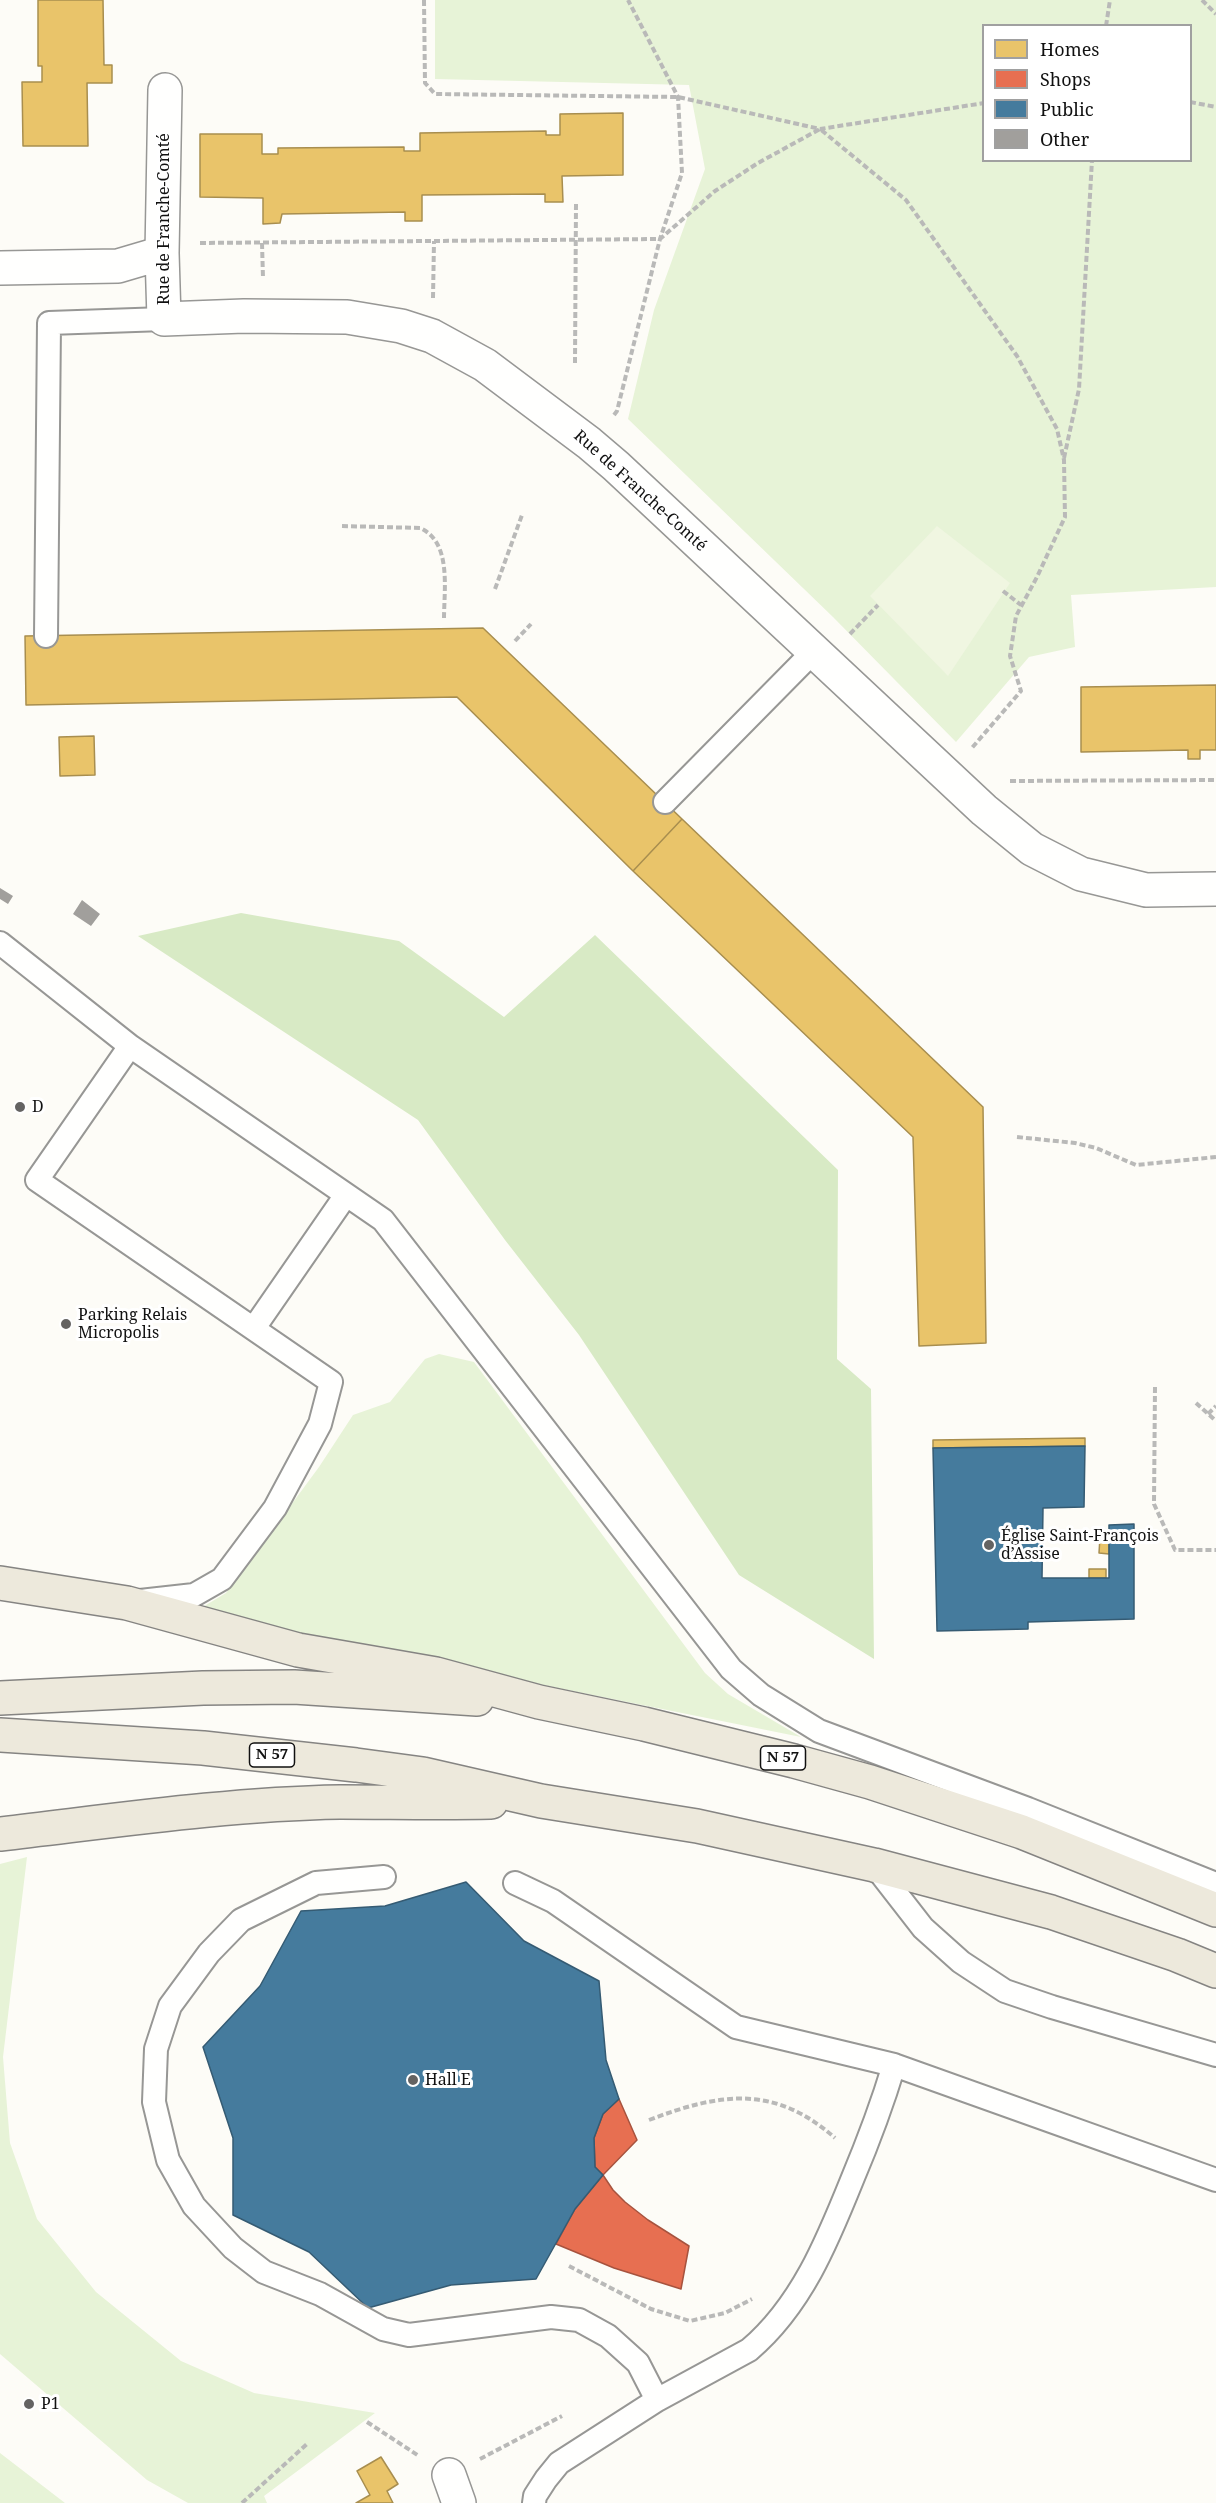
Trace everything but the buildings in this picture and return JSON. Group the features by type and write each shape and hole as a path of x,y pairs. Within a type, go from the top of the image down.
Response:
{"main road":[{"name":"N 57","path":"0,1583 127,1603 298,1650 436,1674 538,1702 645,1724 870,1782 1022,1832 1216,1910"},
{"name":"N 57","path":"0,1698 203,1688 294,1687 538,1702"},
{"name":"N 57","path":"0,1735 203,1748 344,1763 423,1774 541,1801 698,1826 874,1865 1051,1912 1177,1955 1216,1971"},
{"name":"N 57","path":"0,1834 134,1818 340,1802 541,1801"}],"street":[{"name":"Rue de Franche-Comté","path":"165,90 162,253 164,319 244,316 347,317 400,326 432,336 485,365 590,443 984,810 1032,849 1081,874 1146,890 1216,889"},
{"path":"0,268 118,266 162,253"}],"lane":[{"path":"46,636 49,323 164,319"},
{"path":"665,802 813,652"},
{"path":"0,943 130,1046 383,1220 731,1669 761,1695 819,1731 1028,1809 1216,1884"},
{"path":"127,1603 194,1595 222,1579 275,1508 320,1424 331,1382 38,1180 130,1046"},
{"path":"254,1328 346,1195"},
{"path":"874,1865 923,1928 961,1962 1005,1991 1216,2055"},
{"path":"384,1878 316,1883 241,1920 209,1953 170,2006 156,2049 154,2102 168,2160 194,2205 233,2248 264,2272 320,2294 383,2329 409,2335 551,2317 579,2320 608,2336 638,2363 657,2400"},
{"path":"515,1883 553,1900 736,2027 894,2065 1216,2180"},
{"path":"534,2503 546,2479 559,2463 657,2400 748,2350 762,2339 791,2303 824,2248 878,2119 894,2065"}],"path":[{"path":"424,0 425,83 435,94 678,97 820,129 906,200 1017,356 1057,429 1064,460 1065,517 1016,616 1010,656 1021,691 962,759 952,743 933,763"},
{"path":"617,411 660,239 682,173 678,97 628,0"},
{"path":"1106,24 1110,0"},
{"path":"1202,0 1216,14"},
{"path":"1192,102 1216,107"},
{"path":"162,253 188,243 660,239 715,191 758,163 820,129 982,103"},
{"path":"1064,460 1079,389 1092,162"},
{"path":"575,363 576,203"},
{"path":"432,336 434,241"},
{"path":"495,589 522,515"},
{"path":"342,526 420,528 431,533 437,541 443,560 444,619"},
{"path":"1003,591 1022,605"},
{"path":"846,639 879,604"},
{"path":"514,641 531,624"},
{"path":"1001,781 1216,780"},
{"path":"1017,1137 1076,1143 1096,1148 1136,1165 1216,1157"},
{"path":"1155,1388 1154,1504 1175,1550 1216,1550"},
{"path":"1196,1403 1216,1421"},
{"path":"1208,1414 1216,1406"},
{"path":"649,2120 680,2108 712,2102 745,2097 771,2100 795,2109 860,2160"},
{"path":"568,2266 651,2309 690,2321 725,2313 752,2299 767,2297 791,2303"},
{"path":"242,2503 307,2444"}],"green space":[{"path":"435,0 1216,0 1216,587 1071,595 1075,647 1029,657 956,742 833,617 628,419 654,310 705,169 689,85 435,79"},
{"path":"937,526 1010,583 948,676 870,596"},
{"path":"241,913 399,941 504,1017 595,935 838,1170 837,1359 871,1389 874,1659 739,1575 579,1335 505,1240 418,1120 138,936"},
{"path":"439,1354 474,1362 705,1673 728,1694 801,1737 191,1614 226,1593 319,1467 353,1415 390,1402 425,1359"},
{"path":"27,1857 3,2057 10,2143 37,2219 96,2292 181,2361 254,2393 375,2413 264,2496 267,2503 188,2503 147,2480 0,2354 0,1864"},
{"path":"0,2453 65,2503 0,2503"}],"place":[{"name":"D","path":"20,1107"},
{"name":"Parking Relais Micropolis","path":"66,1324"},
{"name":"Église Saint-François d’Assise","path":"989,1545"},
{"name":"Hall E","path":"413,2080"},
{"name":"P1","path":"29,2404"}]}
